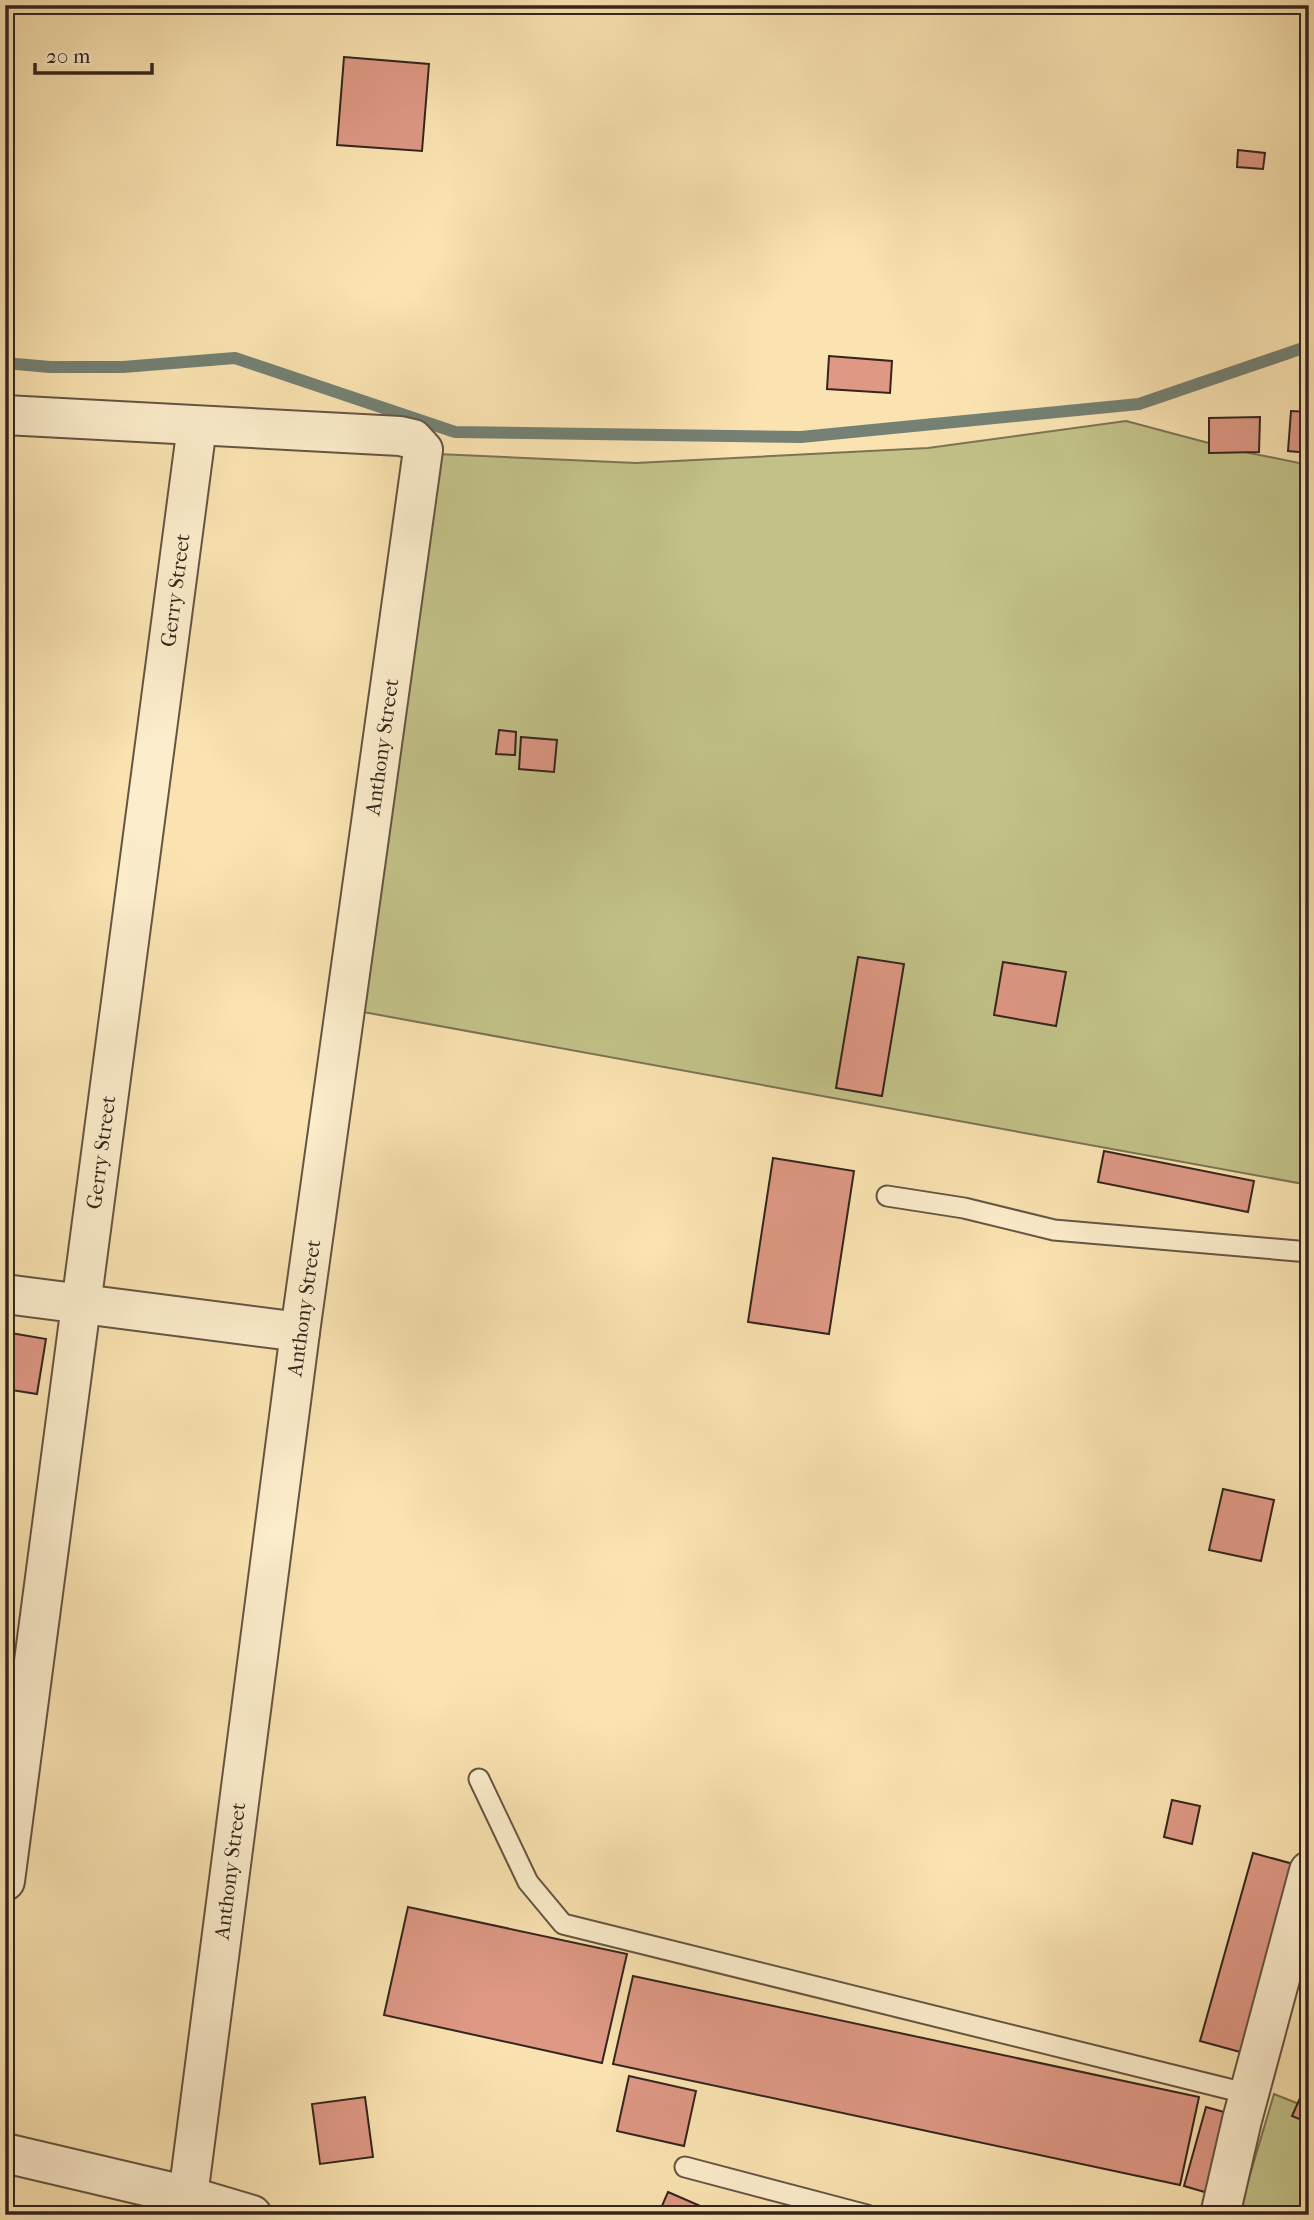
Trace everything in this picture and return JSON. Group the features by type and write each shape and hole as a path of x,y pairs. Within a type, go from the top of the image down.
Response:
{"street":[{"path":"5,415 197,426"},
{"name":"Anthony Street","path":"188,2196 300,1332 423,450 414,439 400,436 197,426"},
{"name":"Gerry Street","path":"5,1881 197,426"},
{"path":"5,1294 300,1332"},
{"path":"1220,2215 1249,2094 1301,1932 1309,1871"},
{"path":"5,2153 188,2196 252,2215"}],"lane":[{"path":"887,1196 964,1208 1054,1230 1309,1252"},
{"path":"479,1779 528,1882 563,1924 1249,2094"},
{"path":"685,2167 867,2215"}],"green space":[{"path":"1126,421 1235,450 1309,465 1309,1185 363,1012 438,454 636,463 928,448"},
{"path":"1274,2094 1309,2108 1309,2215 1238,2215"}],"building":[{"path":"344,57 429,64 422,151 337,145"},
{"path":"1238,150 1265,153 1263,169 1237,167"},
{"path":"829,356 892,361 890,393 827,389"},
{"path":"1291,411 1309,412 1309,453 1288,451"},
{"path":"1260,417 1259,452 1209,453 1209,418"},
{"path":"499,730 516,732 515,755 496,754"},
{"path":"521,737 557,740 554,772 519,769"},
{"path":"858,957 904,964 882,1096 836,1088"},
{"path":"1003,962 1066,972 1056,1026 994,1015"},
{"path":"1104,1151 1254,1181 1248,1212 1098,1182"},
{"path":"773,1158 854,1171 829,1334 748,1322"},
{"path":"5,1332 46,1339 37,1394 5,1389"},
{"path":"1223,1489 1274,1500 1261,1561 1209,1550"},
{"path":"1172,1800 1200,1806 1192,1844 1164,1837"},
{"path":"1253,1853 1297,1865 1244,2053 1200,2041"},
{"path":"408,1907 627,1954 602,2063 384,2015"},
{"path":"633,1976 1199,2097 1180,2185 613,2064"},
{"path":"629,2076 696,2091 684,2146 617,2131"},
{"path":"1309,2080 1309,2123 1292,2116"},
{"path":"365,2097 373,2157 320,2164 312,2104"},
{"path":"1206,2107 1231,2114 1208,2193 1184,2186"},
{"path":"668,2192 721,2215 658,2215"}],"waterway":[{"path":"5,363 50,367 123,367 235,358 455,432 801,437 1139,404 1309,346"}]}
